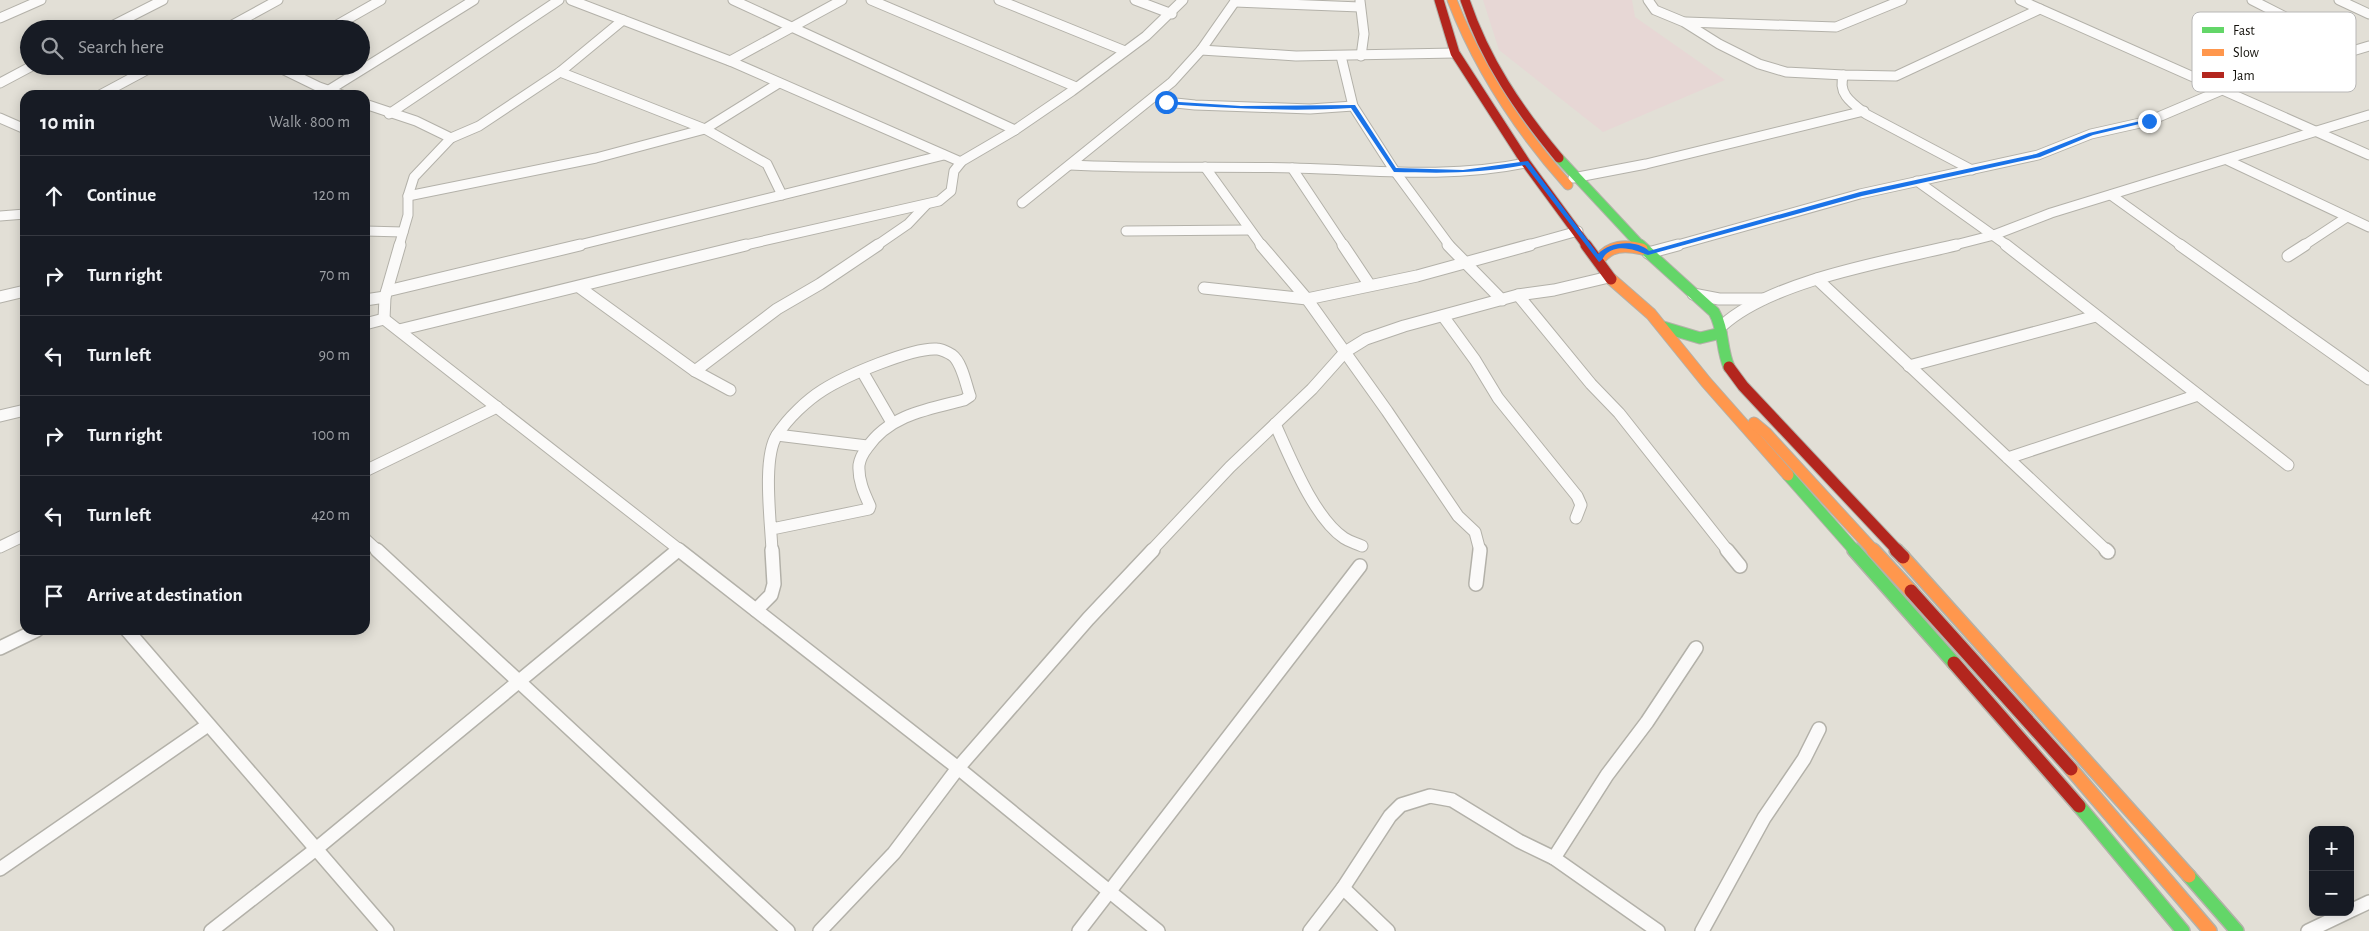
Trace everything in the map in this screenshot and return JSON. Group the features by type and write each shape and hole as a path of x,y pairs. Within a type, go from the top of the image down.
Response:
{"main road":[{"path":"1439,0 1455,53 1526,163 1592,250 1609,277 1632,296 1661,326 1692,364 2062,786 2183,931"},
{"path":"1452,0 1470,49 1483,74 1545,163 1606,223 1620,234 1632,239"},
{"path":"1466,0 1477,36 1494,71 1573,178 1632,239 1693,294 1706,303 1722,329 1722,352 1728,366 1743,386 1928,583 2127,803 2237,931"},
{"path":"1545,163 1549,176 1593,236 1592,250"},
{"path":"1599,260 1602,254 1612,247 1629,246 1645,251"},
{"path":"1661,326 1697,337 1707,338 1722,329"},
{"path":"1692,364 1704,372 1742,414 1766,432 2054,750 2210,931"},
{"path":"1728,366 1725,374 1728,383 1753,410 1766,432"}],"street":[{"path":"0,18 41,0"},
{"path":"124,20 163,0"},
{"path":"241,20 278,0"},
{"path":"346,20 381,0"},
{"path":"370,65 474,0"},
{"path":"389,114 559,0"},
{"path":"570,0 730,61 961,162"},
{"path":"733,0 1015,130"},
{"path":"730,61 842,0"},
{"path":"871,0 1076,87"},
{"path":"999,0 1126,51"},
{"path":"1135,0 1172,14"},
{"path":"399,330 580,287 809,229 926,205 950,194 953,188 952,178 961,162 1015,130 1126,51 1172,14 1183,0"},
{"path":"1648,0 1655,10 1684,22 1719,44 1772,69 1786,72 1844,75 1896,76 2040,9"},
{"path":"1684,22 1836,27 1902,0"},
{"path":"2020,0 2192,77"},
{"path":"2252,0 2276,12"},
{"path":"2339,0 2369,14"},
{"path":"1022,203 1158,94 1201,50 1236,1 1360,4 1364,34 1361,56"},
{"path":"384,319 386,294 408,214 408,196 414,177 451,138 479,126 560,72 623,20"},
{"path":"2356,49 2369,46"},
{"path":"1201,50 1276,56 1455,53"},
{"path":"1341,56 1353,106 1394,170 1444,240 1502,300"},
{"path":"0,83 20,72"},
{"path":"560,72 704,129 767,164 782,195"},
{"path":"109,90 137,75"},
{"path":"294,75 318,87 329,90 353,75"},
{"path":"1844,75 1840,82 1842,92 1851,102 1972,170"},
{"path":"408,196 596,158 704,129 779,83"},
{"path":"314,90 318,87"},
{"path":"1645,251 1860,194 2038,155 2091,134 2149,121 2217,92"},
{"path":"2227,92 2369,155"},
{"path":"1158,94 1166,102 1195,106 1310,109 1353,106"},
{"path":"370,106 389,114 416,121 451,138"},
{"path":"1573,178 1646,164 1864,111"},
{"path":"1722,329 1734,315 1763,299 1817,279 1994,235 2051,214 2369,115"},
{"path":"0,118 20,127"},
{"path":"370,299 944,155"},
{"path":"2227,160 2369,228"},
{"path":"1070,165 1122,168 1292,168 1463,172 1492,170 1526,163"},
{"path":"1205,167 1249,230 1308,299 1458,516 1478,538 1480,549 1476,584"},
{"path":"1292,168 1369,284"},
{"path":"1917,182 1994,235 2288,465"},
{"path":"2111,195 2369,379"},
{"path":"695,371 777,309 820,284 908,224 926,205"},
{"path":"0,216 20,214"},
{"path":"2288,256 2347,217"},
{"path":"1126,231 1249,230"},
{"path":"370,231 403,232"},
{"path":"1204,288 1308,299 1369,284 1417,276 1578,231"},
{"path":"820,931 894,853 958,768 1088,620 1230,467 1312,389 1345,352 1366,339 1443,316 1518,295 1554,290 1609,277"},
{"path":"1817,279 2108,552"},
{"path":"580,287 695,371 730,390"},
{"path":"0,297 20,292"},
{"path":"1693,294 1719,299 1763,299"},
{"path":"1518,295 1591,384 1619,413 1740,566"},
{"path":"1443,316 1475,360 1498,398 1577,496 1581,505 1576,518"},
{"path":"1909,366 2096,316"},
{"path":"384,319 958,768 1158,931"},
{"path":"370,323 384,319"},
{"path":"756,610 771,595 774,584 769,476 771,448 777,435 799,410 822,390 862,371 901,356 938,349 952,355 957,361 970,396 968,399 891,422 868,446 858,463 860,484 870,506 869,509 772,528"},
{"path":"862,371 891,422"},
{"path":"2008,458 2198,395"},
{"path":"370,469 497,407"},
{"path":"2,413 20,411"},
{"path":"1275,424 1323,514 1345,538 1362,546"},
{"path":"777,435 868,446"},
{"path":"0,547 20,538"},
{"path":"370,544 788,931"},
{"path":"211,931 316,849 679,549"},
{"path":"1079,931 1360,566"},
{"path":"0,648 27,635"},
{"path":"131,635 387,931"},
{"path":"1554,858 1607,775 1647,722 1696,648"},
{"path":"0,869 208,725"},
{"path":"1702,931 1764,818 1804,759 1819,729"},
{"path":"1310,931 1342,888 1390,816 1401,805 1430,796 1452,800 1519,841 1554,858 1658,931"},
{"path":"1342,888 1388,931"},
{"path":"2354,910 2369,902"},
{"path":"2308,931 2340,916"}],"shaded area":[{"path":"1483,0 1632,0 1635,17 1725,80 1603,132 1499,50"}],"traffic: fast":[{"path":"1559,158 1648,253 1714,312 1720,325 1724,353 1729,367"},
{"path":"1663,327 1700,338 1721,333"},
{"path":"1788,475 1954,663"},
{"path":"2079,806 2183,931"},
{"path":"2189,876 2237,931"}],"traffic: slow":[{"path":"1452,0 1473,51 1500,98 1532,143 1568,185"},
{"path":"1599,260 1613,248 1630,246 1642,249"},
{"path":"1611,279 1651,314 1706,382 1788,475"},
{"path":"1754,423 1766,433 1911,591"},
{"path":"1903,557 2189,876"},
{"path":"2071,769 2210,931"}],"traffic: jam":[{"path":"1439,0 1455,53 1526,163 1611,279"},
{"path":"1465,0 1481,43 1503,84 1559,158"},
{"path":"1729,367 1743,386 1903,557"},
{"path":"1911,591 2071,769"},
{"path":"1954,663 2079,806"}],"route":[{"path":"1166,102 1195,106 1241,108 1310,109 1353,106 1394,170 1463,172 1492,170 1526,163 1599,260 1606,249 1612,247 1634,246 1648,253 1860,194 2001,165 2038,155 2091,134 2149,121"}]}
